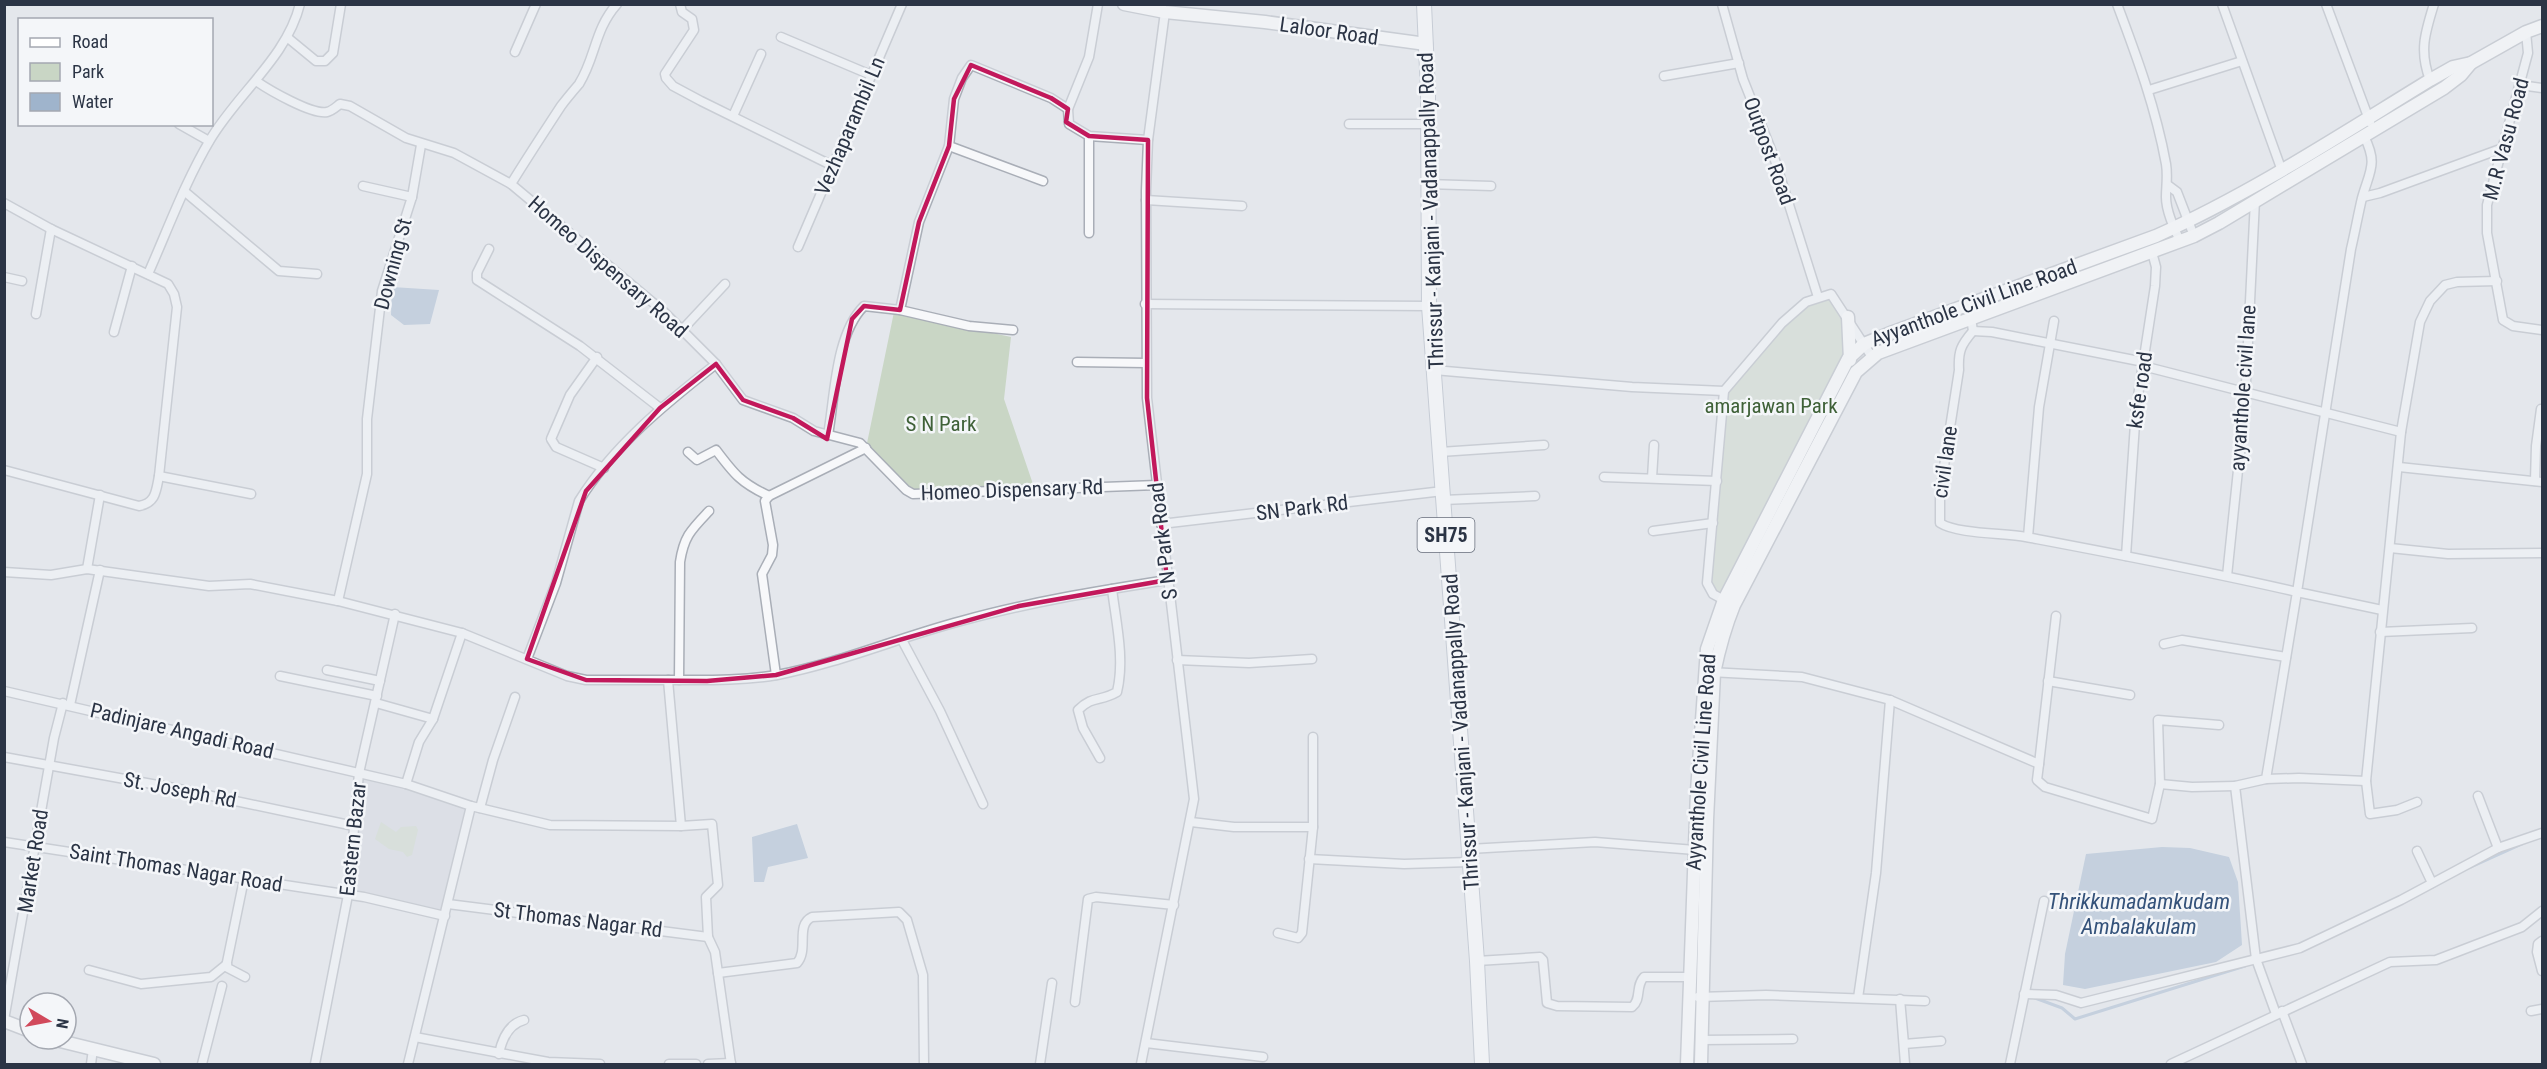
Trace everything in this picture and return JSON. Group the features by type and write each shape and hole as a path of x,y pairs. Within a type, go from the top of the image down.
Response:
{"main road":[{"name":"Laloor Road","path":"1124,4 1165,12 1265,22 1426,44"},
{"name":"Thrissur - Kanjani - Vadanappally Road","path":"1424,4 1428,124 1429,306 1470,856 1482,1065"},
{"name":"Ayyanthole Civil Line Road","path":"1719,629 1724,600 1848,359 1864,344 2188,222 2282,171 2453,67 2471,63 2526,32 2542,26"},
{"name":"Ayyanthole Civil Line Road","path":"1701,1065 1704,997 1702,810 1709,672 1707,649 1734,605 1848,384 1858,369 1872,357 1967,319 2194,236 2444,88 2461,75 2471,63"},
{"path":"1959,307 1967,319"},
{"path":"1848,317 1848,359 1858,369"},
{"name":"Ayyanthole Civil Line Road","path":"1687,1065 1695,850 1702,810"},
{"path":"78,1045 154,1065"}],"street":[{"path":"148,274 184,191 209,141 236,102 256,81 276,51 288,38 300,4"},
{"path":"288,38 316,61 326,61 333,53 341,4"},
{"path":"515,52 536,4"},
{"path":"511,184 563,103 579,83 589,63 605,17 617,4"},
{"path":"680,4 682,12 692,19 694,30 665,74 673,86 833,166"},
{"name":"Vezhaparambil Ln","path":"798,247 902,4"},
{"path":"1098,4 1089,57 1068,110 1069,124 1089,136 1148,140"},
{"name":"Outpost Road","path":"1722,4 1750,99 1774,157 1818,297"},
{"path":"2117,4 2149,90 2167,165 2169,186 2166,197 2180,241"},
{"path":"2222,4 2282,171"},
{"path":"2266,779 2351,249 2363,197 2370,180 2373,160 2368,118 2326,4"},
{"path":"2430,80 2424,62 2425,33 2434,4"},
{"name":"S N Park Road","path":"1142,1065 1194,799 1147,398 1145,304 1148,140 1165,12"},
{"name":"M.R Vasu Road","path":"2526,32 2528,53 2487,205 2487,233 2503,321 2513,326 2542,330"},
{"path":"781,37 871,75"},
{"path":"733,117 761,54"},
{"path":"2149,90 2242,60"},
{"path":"1664,76 1739,63"},
{"path":"900,310 919,222 949,146 954,99 962,78 972,65 1051,98 1068,110"},
{"name":"Homeo Dispensary Road","path":"256,81 275,95 319,111 330,111 340,104 350,106 393,132 421,145 454,153 511,184 632,283 703,351"},
{"path":"2520,85 2542,88"},
{"path":"1349,124 1428,124"},
{"path":"183,126 209,141"},
{"path":"1089,136 1089,234"},
{"name":"Downing St","path":"338,601 366,474 368,419 382,291 411,197 421,145"},
{"path":"949,146 1043,181"},
{"path":"2363,197 2380,193 2503,148"},
{"path":"1427,184 1491,186"},
{"path":"363,186 411,197"},
{"path":"2169,186 2177,192 2194,236"},
{"path":"184,191 279,271 289,274 317,274"},
{"path":"1146,200 1242,206"},
{"name":"ayyanthole civil lane","path":"2227,576 2246,392 2255,200"},
{"path":"4,203 51,229 168,284 174,294 177,307 159,476 154,499 148,504 139,506 4,471"},
{"path":"36,314 51,229"},
{"path":"489,249 477,273 477,280 597,357 660,408"},
{"name":"ksfe road","path":"2126,556 2136,410 2157,267 2152,252"},
{"path":"114,332 132,266"},
{"path":"4,277 22,281"},
{"path":"2417,802 2397,810 2370,814 2366,781 2401,432 2420,322 2430,301 2445,285 2457,282 2497,281"},
{"path":"682,330 725,284"},
{"path":"1724,600 1713,594 1707,583 1724,391 1782,323 1806,302 1831,294 1872,357"},
{"path":"1145,304 1429,306"},
{"path":"828,435 843,345 852,319 864,306 900,310 969,326 1013,330"},
{"path":"1967,319 1973,332 1992,332 2143,364 2324,414 2401,432"},
{"path":"2028,537 2039,407 2054,321"},
{"name":"civil lane","path":"1973,332 1963,340 1958,352 1958,377 1939,497 1940,523 1966,530 2028,537 2126,556 2382,610"},
{"name":"Homeo Dispensary Rd","path":"703,351 716,364 743,400 793,418 814,431 849,438 860,443 906,490 921,495 1156,485"},
{"path":"597,357 570,395 551,439 556,447 604,468"},
{"path":"1077,362 1146,363"},
{"path":"527,659 556,583 579,501 604,468 660,408 716,364"},
{"path":"1434,370 1632,387 1724,391"},
{"path":"2399,467 2539,481 2536,446 2541,409"},
{"path":"1440,452 1544,445"},
{"path":"1652,478 1654,445"},
{"path":"776,675 762,574 772,555 773,545 765,501 769,496 866,448"},
{"path":"688,452 697,460 716,450 733,473 747,485 769,496"},
{"path":"159,476 251,494"},
{"path":"1604,477 1717,481"},
{"path":"87,569 100,495"},
{"name":"SN Park Rd","path":"1161,524 1443,495 1535,496"},
{"path":"679,680 681,554 687,534 709,511"},
{"path":"1653,531 1713,524"},
{"path":"2390,548 2448,554 2542,553"},
{"path":"4,572 41,576 87,569 209,586 250,584 395,614 462,633 567,676 586,680 729,680 776,675 1000,611 1167,580"},
{"name":"Market Road","path":"4,1021 49,764 100,570"},
{"path":"1100,758 1083,728 1078,710 1088,700 1107,698 1117,693 1120,658 1112,589"},
{"name":"Eastern Bazar","path":"315,1065 348,896 359,773 395,614"},
{"path":"2056,616 2037,780 2045,787 2152,819 2160,784 2158,720 2219,725"},
{"path":"2380,632 2472,628"},
{"path":"406,784 419,742 433,719 462,633"},
{"path":"902,640 940,711 983,804"},
{"path":"2164,644 2182,640 2286,657"},
{"path":"1177,660 1249,663 1312,659"},
{"path":"327,670 380,681"},
{"path":"1709,672 1802,677 1890,700 2039,764"},
{"path":"280,676 377,700 433,719"},
{"path":"668,680 681,826"},
{"path":"2048,681 2130,695"},
{"name":"Padinjare Angadi Road","path":"4,691 406,784 476,807"},
{"path":"408,1065 448,904 476,807 515,697"},
{"path":"1858,998 1876,873 1890,700"},
{"path":"1278,933 1300,936 1313,827 1313,737"},
{"name":"St. Joseph Rd","path":"4,757 49,764 354,826"},
{"path":"2160,784 2192,788 2235,786 2266,779 2366,781"},
{"path":"2235,786 2256,959 2302,1065"},
{"path":"2478,796 2498,848"},
{"path":"476,807 550,825 681,826 712,824 718,885 706,897 708,937 715,952 731,1064 708,1065"},
{"path":"1191,822 1234,827 1313,827"},
{"path":"2024,994 2056,995 2081,1003 2300,948 2498,848 2542,833"},
{"name":"Saint Thomas Nagar Road","path":"4,842 348,896 445,916"},
{"path":"1309,859 1404,864 1595,843 1695,850"},
{"path":"2417,851 2432,883"},
{"path":"244,879 226,967 245,977"},
{"path":"1075,1002 1088,899 1096,897 1174,905"},
{"path":"2010,1065 2044,901"},
{"name":"St Thomas Nagar Rd","path":"448,904 708,937"},
{"path":"2171,1065 2390,962 2436,960 2522,927 2542,911"},
{"path":"718,973 797,963 801,958 804,926 812,917 899,912 907,920 923,975 924,1065"},
{"path":"2542,941 2538,944 2536,952 2542,971"},
{"path":"1477,961 1540,957 1543,960 1547,1002 1557,1006 1632,1007 1638,1000 1639,984 1644,976 1689,977"},
{"path":"89,970 141,984 211,977 227,964"},
{"path":"1040,1065 1052,983"},
{"path":"202,1065 222,986"},
{"path":"1689,998 1766,995 1925,1001"},
{"path":"1899,999 1904,1044 1941,1041"},
{"path":"1899,999 1905,1065"},
{"path":"2531,1011 2542,1009"},
{"path":"499,1054 503,1036 518,1021 524,1020"},
{"path":"415,1037 548,1062 600,1065"},
{"path":"1702,1040 1793,1039"},
{"path":"1146,1043 1263,1057"},
{"path":"91,1065 93,1049"},
{"path":"669,1065 696,1065"}],"highlighted area":[{"path":"971,65 1051,98 1068,109 1066,122 1089,136 1148,140 1147,398 1167,580 1019,606 776,675 707,681 586,680 527,659 586,491 660,408 716,364 743,400 793,418 827,439 852,319 864,306 900,310 919,222 949,146 954,99"}],"shaded area":[{"path":"363,777 405,787 466,808 442,912 353,892"}],"green space":[{"name":"amarjawan Park","path":"1830,294 1847,318 1847,358 1724,600 1709,589 1724,391 1806,302"},
{"name":"S N Park","path":"894,312 1011,337 1004,399 1035,490 913,494 866,448"},
{"path":"381,822 396,832 401,827 416,826 418,830 412,855 407,857 403,852 389,849 375,839"}],"water":[{"path":"392,287 439,290 430,324 404,325 391,315"},
{"path":"797,824 808,858 768,867 764,882 754,882 752,837"},
{"name":"Thrikkumadamkudam Ambalakulam","path":"2162,847 2190,848 2229,857 2238,882 2242,945 2216,962 2085,989 2063,985 2065,954 2086,854"}],"waterway":[{"path":"2471,867 2522,844"},
{"path":"2035,998 2062,1008 2075,1019 2245,966"}]}
